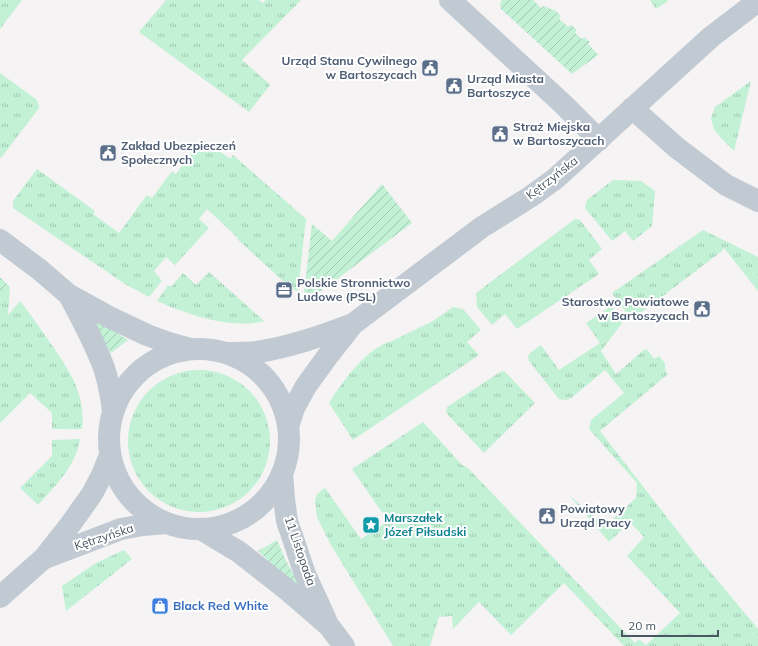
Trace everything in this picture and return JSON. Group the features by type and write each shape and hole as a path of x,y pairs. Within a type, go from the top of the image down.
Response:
{"street":[{"path":"450,0 563,104 599,140"},
{"name":"Kętrzyńska","path":"225,353 255,352 283,347 317,338 353,324 482,227 530,197 555,179 712,37 758,1"},
{"path":"632,108 677,148 726,185 758,201"},
{"path":"0,240 40,270 69,295 147,335 192,350"},
{"path":"69,295 104,368 110,388 113,411"},
{"name":"Kętrzyńska","path":"288,427 294,408 306,386 353,324"},
{"path":"206,349 225,353 234,356 259,372 268,381 280,400 288,427 289,442 286,461 282,473 269,496 247,515 220,527 201,529 182,528 166,523 146,512 132,499 122,486 116,475 109,446 110,424 113,411 118,399 132,379 142,369 158,359 182,351 192,350 206,349"},
{"name":"Kętrzyńska","path":"0,596 44,558 70,525 92,494 102,475 110,454"},
{"name":"11 Listopada","path":"282,473 288,521 305,574 329,626 344,646"},
{"name":"Kętrzyńska","path":"44,558 121,529 166,523"},
{"name":"11 Listopada","path":"201,529 239,552 285,588 329,626"}],"green space":[{"path":"0,0 22,0 0,29"},
{"path":"166,0 259,0 263,3 266,0 301,0 242,60 270,85 249,112 139,32"},
{"path":"502,0 533,0 541,8 544,6 556,11 561,16 559,19 568,27 571,25 577,30 575,33 582,39 584,37 590,42 588,44 598,55 572,74 501,9 500,4"},
{"path":"650,0 667,0 668,1 656,9"},
{"path":"0,73 37,100 39,105 39,108 1,158 0,157"},
{"path":"751,81 734,151 714,129 711,118 715,107"},
{"path":"202,139 229,158 233,155 306,219 298,291 292,289 237,239 238,238 207,209 199,219 209,228 175,265 166,257 154,271 162,281 149,297 125,284 13,208 13,201 37,169 95,211 93,214 119,233 147,195 152,198 172,171 176,174"},
{"path":"613,180 641,181 655,191 652,226 633,241 625,231 612,241 585,208 587,200"},
{"path":"382,184 412,223 317,294 304,292 312,224 332,241"},
{"path":"575,219 580,220 602,249 589,260 599,274 517,329 505,314 492,325 477,307 476,293"},
{"path":"703,230 758,257 758,291 724,248 634,318 633,316 630,318 612,293"},
{"path":"209,272 264,321 238,324 224,322 181,311 157,301 168,285 171,287 183,273 196,285"},
{"path":"0,277 10,287 0,299"},
{"path":"10,287 8,315 20,301 64,364 79,394 82,405 82,429 52,429 52,413 30,393 0,423 0,299"},
{"path":"611,306 623,322 601,351 616,374 645,349 647,349 654,359 659,356 665,363 665,370 668,374 600,431 697,556 758,629 758,646 624,646 564,583 511,635 479,602 453,629 452,616 439,617 430,646 393,646 331,545 317,517 315,501 317,494 325,488 361,539 388,521 352,469 423,422 462,465 468,468 635,643 639,639 646,645 680,613 627,556 644,537 630,522 609,542 569,495 605,526 636,498 637,483 589,429 591,420 624,393 605,370 570,399 559,399 529,361 528,356 530,353 541,345 559,370 600,343 586,323"},
{"path":"453,307 463,309 481,330 467,342 479,355 353,440 329,403 341,385 356,366 373,351 382,345 433,321"},
{"path":"87,314 128,340 111,353"},
{"path":"192,370 206,370 220,373 238,382 254,396 267,420 270,441 267,462 254,486 244,496 220,509 206,512 192,512 178,509 160,500 144,486 131,462 128,448 128,434 131,420 140,402 154,386 178,373"},
{"path":"504,371 535,403 484,453 449,416 446,412 447,407 500,372"},
{"path":"80,439 74,458 64,475 38,505 20,488 52,456 52,440"},
{"path":"277,540 286,561 301,588 277,569 258,551"},
{"path":"124,550 132,559 66,611 62,586 96,563"}],"place":[{"name":"Urząd Stanu Cywilnego w Bartoszycach","path":"430,68"},
{"name":"Urząd Miasta Bartoszyce","path":"454,86"},
{"name":"Straż Miejska w Bartoszycach","path":"500,134"},
{"name":"Zakład Ubezpieczeń Społecznych","path":"108,153"},
{"name":"Polskie Stronnictwo Ludowe (PSL)","path":"284,290"},
{"name":"Starostwo Powiatowe w Bartoszycach","path":"702,309"},
{"name":"Powiatowy Urząd Pracy","path":"547,516"},
{"name":"Marszałek Józef Piłsudski","path":"371,525"},
{"name":"Black Red White","path":"160,606"}]}
